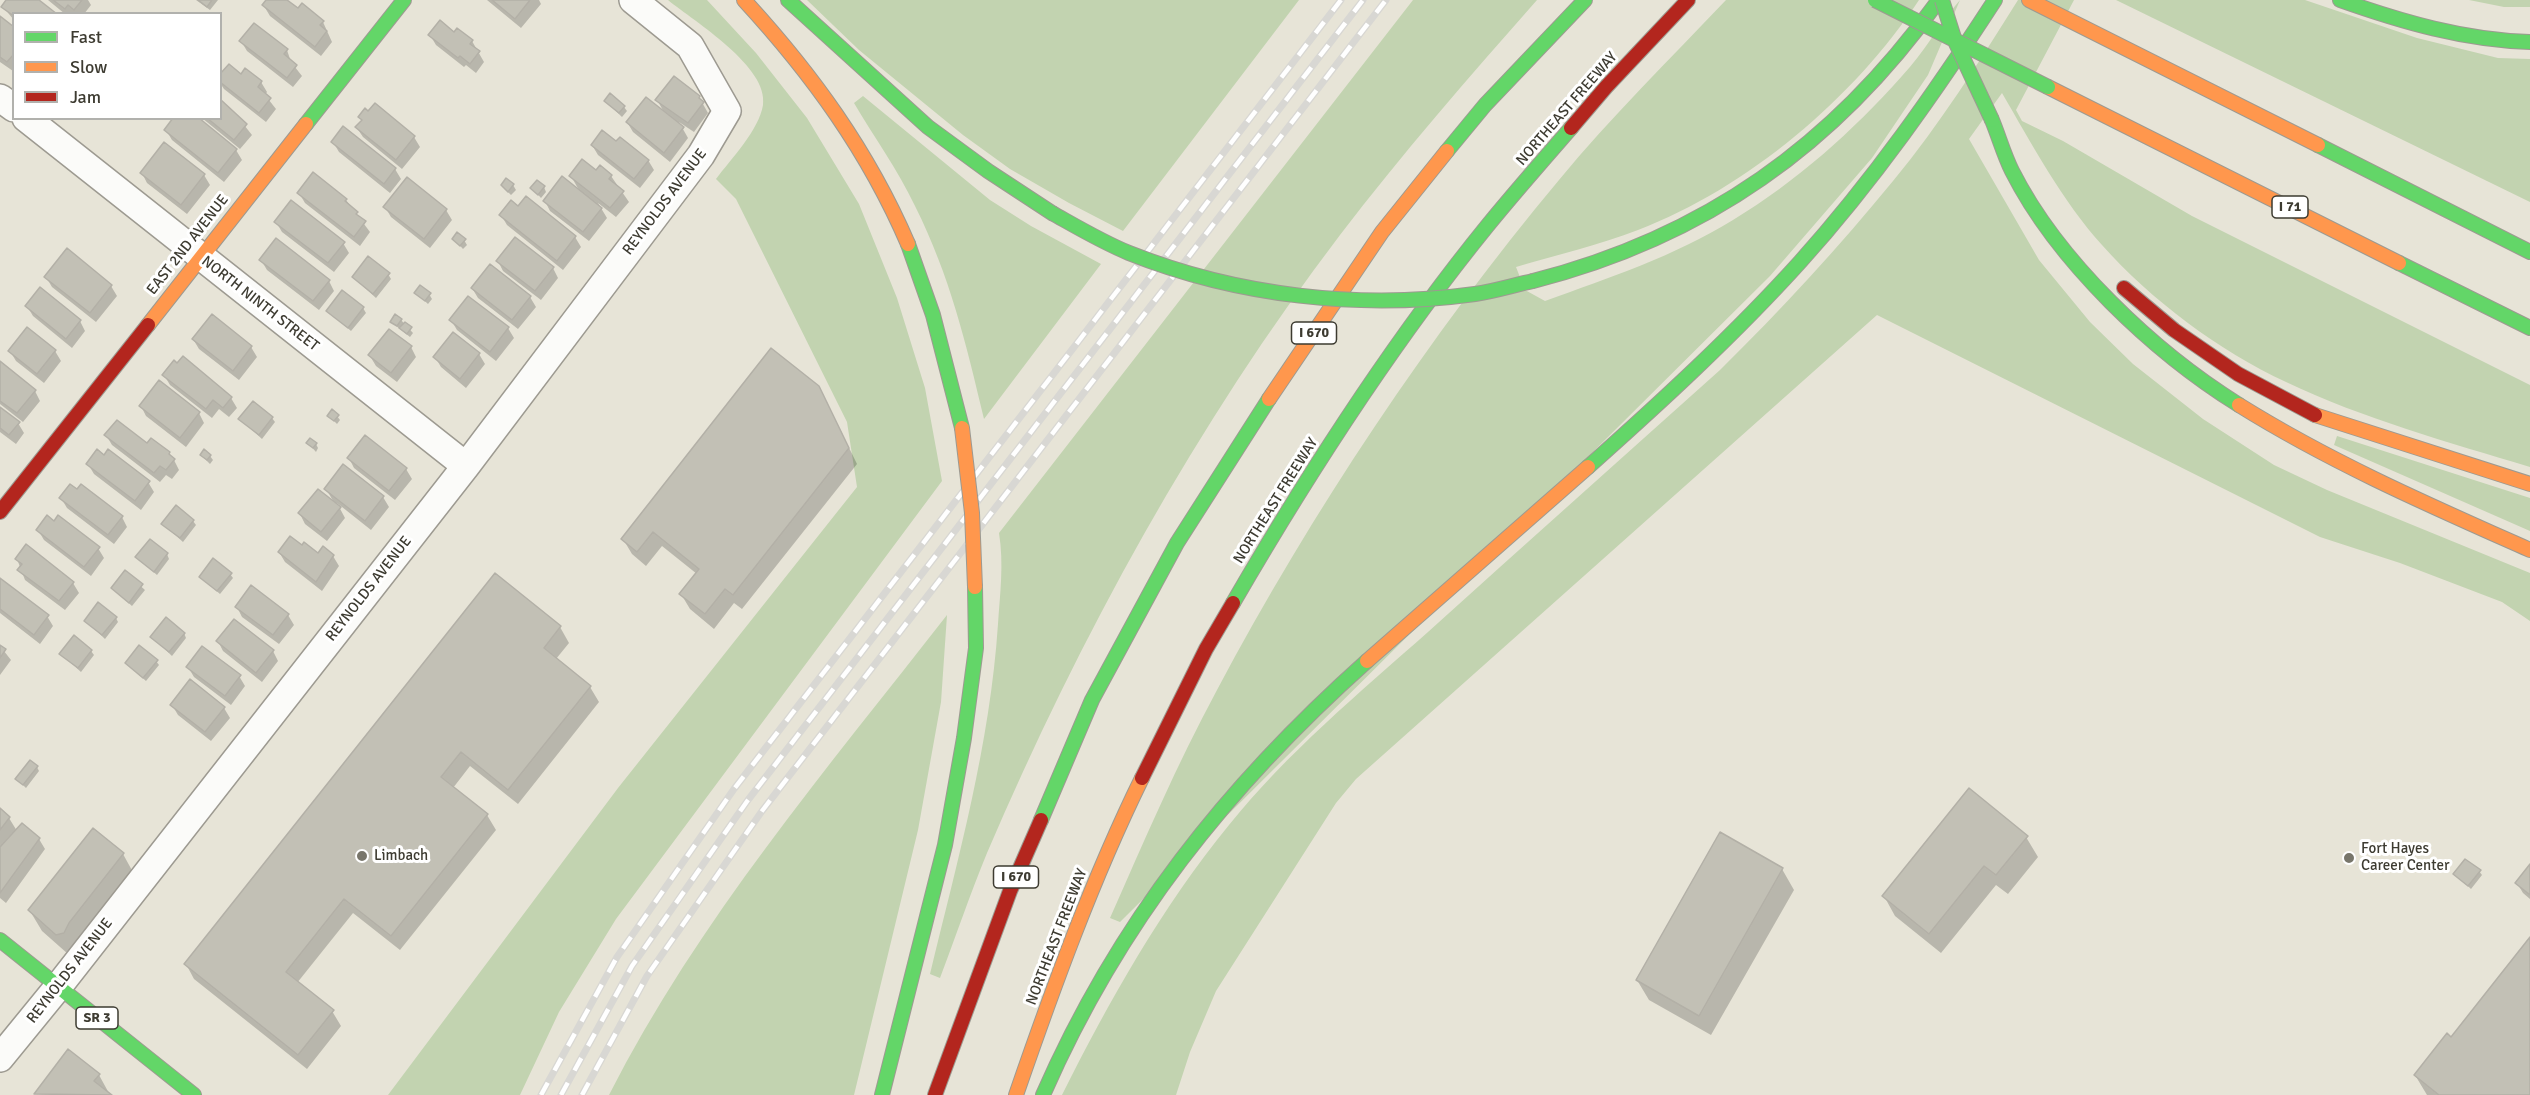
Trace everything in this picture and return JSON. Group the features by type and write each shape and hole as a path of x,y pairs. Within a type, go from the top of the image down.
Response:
{"main road":[{"name":"EAST 2ND AVENUE","path":"0,512 404,0"},
{"path":"744,0 803,66 842,122 887,198 921,277 962,428 972,513 976,648 964,738 945,845 882,1095"},
{"path":"788,0 928,127 988,171 1092,236 1131,254 1204,277 1271,292 1401,300 1475,294 1602,262 1673,231 1738,196 1797,152 1850,105 1888,65 1940,0"},
{"name":"I 670","path":"935,1095 1010,891 1092,700 1177,543 1264,406 1382,232 1485,105 1585,0"},
{"name":"NORTHEAST FREEWAY","path":"1016,1095 1052,992 1121,821 1206,649 1293,499 1390,355 1487,226 1606,87 1688,0"},
{"name":"I 71","path":"1875,0 2530,328"},
{"path":"1940,0 1955,42 1992,120 2011,170 2049,229 2093,285 2149,340 2200,380 2260,421 2328,458 2530,550"},
{"path":"1043,1095 1099,982 1146,906 1201,831 1319,704 1626,432 1743,322 1839,218 1902,139 1995,0"},
{"path":"2029,0 2530,252"},
{"path":"2340,0 2431,27 2511,42 2530,42"},
{"path":"1992,120 2031,177"},
{"path":"2113,277 2174,330 2238,374 2310,413 2530,484"},
{"name":"SR 3","path":"0,940 194,1095"}],"street":[{"name":"REYNOLDS AVENUE","path":"0,1058 466,466 702,155 728,111 690,46 633,0"},
{"name":"NORTH NINTH STREET","path":"29,120 466,466"}],"green space":[{"path":"668,0 707,0 756,53 807,118 859,204 897,298 925,388 942,481 616,919 559,1012 520,1095 388,1095 618,788 857,487 847,422 736,199 716,179 744,144 756,124 763,105 762,90 743,61 728,46"},
{"path":"807,0 1299,0 1123,231 1010,169 963,135 859,50"},
{"path":"1413,0 1537,0 1436,116 1340,235 1287,307 1190,456 1144,534 1061,691 987,853 940,978 930,974 972,801 988,713 1001,590 999,533"},
{"path":"1726,0 1919,0 1893,36 1831,105 1758,165 1679,212 1638,230 1516,267 1525,290 1545,301 1593,284 1688,245 1757,205 1823,154 1864,117 1910,67 1960,0 1928,75 1872,158 1770,276 1120,922 1110,918 1175,774 1217,690 1293,556 1375,426 1464,301 1559,180 1620,111"},
{"path":"2018,0 2074,0 2016,110 2022,121 2063,141 2192,216 2530,385 2530,467 2406,429 2286,382 2211,340 2164,304 2121,265 2074,210 2036,152 2002,93 1969,139 2039,260 2090,322 2133,364 2203,419 2274,465 2327,490 2530,573 2530,621 2502,602 2400,563 2320,537 1877,315 1356,779 1336,803 1216,991 1190,1052 1176,1095 1062,1095 1098,1025 1159,922 1205,856 1251,799 1324,724 1720,370 1765,324 1852,230 1893,181 1927,137"},
{"path":"2116,0 2305,0 2417,38 2498,58 2530,59 2530,202"},
{"path":"2469,0 2530,0 2530,7 2504,7"},
{"path":"863,96 990,200 1031,226 1101,264 984,419 963,337 938,258 894,167 854,103"},
{"path":"2337,436 2530,498 2530,531 2334,445"},
{"path":"947,615 941,702 918,830 854,1095 609,1095 644,1030 723,907 811,788"}],"building":[{"path":"6,0 39,0 54,12 12,12 12,15 1,7"},
{"path":"53,0 82,0 74,10 68,5 65,9"},
{"path":"198,0 212,0 207,7"},
{"path":"266,0 287,0 298,8 302,3 324,21 320,25 327,31 315,47 262,5"},
{"path":"492,0 530,0 515,19"},
{"path":"0,16 12,25 12,56 7,62 0,57"},
{"path":"440,20 454,32 457,28 473,40 470,44 480,51 470,64 460,56 458,58 428,35"},
{"path":"254,23 288,49 284,54 297,65 287,78 239,41"},
{"path":"229,64 241,74 245,68 262,81 258,87 271,98 259,113 222,84 222,72"},
{"path":"674,76 700,96 699,98 704,102 688,123 655,100"},
{"path":"610,93 625,106 619,113 604,101"},
{"path":"646,97 684,127 664,153 626,122"},
{"path":"222,101 247,124 234,140 209,120 222,120"},
{"path":"375,103 415,136 396,160 355,127 362,120 358,117 365,108 368,111"},
{"path":"172,120 201,120 237,149 218,173 164,130"},
{"path":"343,126 396,168 384,184 331,142"},
{"path":"602,130 616,141 620,137 649,160 634,179 591,145"},
{"path":"164,142 205,174 181,205 140,173"},
{"path":"582,159 596,170 600,165 612,175 609,179 624,191 610,208 569,176"},
{"path":"313,172 347,199 345,201 358,212 356,214 366,221 354,237 297,193"},
{"path":"562,176 602,208 583,232 543,201"},
{"path":"407,177 447,209 424,239 383,207"},
{"path":"506,178 514,184 508,192 501,185"},
{"path":"537,180 545,186 538,195 530,188"},
{"path":"526,196 576,236 557,261 499,215 511,200 518,206"},
{"path":"291,200 345,242 328,263 274,222"},
{"path":"457,232 466,239 460,246 452,239"},
{"path":"515,237 554,267 535,291 496,261"},
{"path":"276,238 330,280 313,301 259,260"},
{"path":"67,248 112,285 90,313 44,277"},
{"path":"368,256 390,273 373,294 352,277"},
{"path":"490,264 531,296 512,320 471,288"},
{"path":"420,285 431,293 425,301 414,293"},
{"path":"40,287 81,320 66,339 25,306"},
{"path":"342,290 364,307 348,328 326,311"},
{"path":"468,296 509,327 490,352 449,320"},
{"path":"212,314 252,346 233,371 192,339"},
{"path":"395,314 402,319 397,326 390,322"},
{"path":"405,322 412,327 407,334 399,328"},
{"path":"27,327 56,350 37,374 8,351"},
{"path":"389,329 412,346 391,373 368,355"},
{"path":"453,332 480,353 460,379 433,357"},
{"path":"771,348 819,386 849,448 733,595 725,589 705,614 679,594 699,569 653,532 637,552 621,539"},
{"path":"183,356 232,397 223,408 213,400 206,409 162,375 174,360 177,363"},
{"path":"0,361 36,390 17,413 0,401"},
{"path":"159,380 200,412 180,438 139,406"},
{"path":"253,401 273,417 259,435 238,419"},
{"path":"0,407 20,422 9,435 0,428"},
{"path":"332,409 339,415 334,421 327,416"},
{"path":"117,420 147,443 151,438 170,452 169,454 175,459 166,470 160,466 154,473 104,435"},
{"path":"365,435 407,468 389,491 347,458"},
{"path":"310,438 317,443 313,448 306,443"},
{"path":"97,449 104,455 108,449 150,481 135,501 86,464"},
{"path":"204,449 211,455 207,460 200,455"},
{"path":"343,464 384,496 365,521 324,489"},
{"path":"70,484 77,489 81,484 123,516 108,535 59,498"},
{"path":"318,489 341,507 321,532 298,513"},
{"path":"176,505 194,520 180,538 161,524"},
{"path":"47,515 54,521 58,515 100,547 84,567 36,530"},
{"path":"290,536 302,545 304,542 318,553 323,546 334,555 316,582 278,552"},
{"path":"150,539 168,553 154,572 135,557"},
{"path":"26,544 74,582 59,601 17,570 22,564 15,559"},
{"path":"213,558 232,573 217,591 199,577"},
{"path":"125,570 143,584 129,603 111,588"},
{"name":"Limbach","path":"495,573 561,626 544,648 591,686 508,790 461,752 441,777 488,814 391,936 344,899 286,972 334,1010 298,1055 184,964"},
{"path":"0,578 49,615 34,635 0,609"},
{"path":"251,585 289,614 273,635 235,607"},
{"path":"98,602 117,617 102,635 84,621"},
{"path":"166,617 185,633 169,652 150,637"},
{"path":"234,619 274,650 256,673 216,641"},
{"path":"74,635 92,650 78,668 59,654"},
{"path":"0,645 6,649 0,658"},
{"path":"139,645 158,660 143,678 125,663"},
{"path":"202,646 241,675 225,696 186,667"},
{"path":"190,679 225,707 205,732 170,705"},
{"path":"30,760 38,766 23,785 15,779"},
{"path":"1969,788 2028,836 1996,875 1984,866 1929,934 1882,896"},
{"path":"0,808 10,817 0,830"},
{"path":"22,823 40,838 0,893 0,847"},
{"path":"93,828 124,853 69,923 64,933 56,935 28,910"},
{"path":"1720,832 1783,868 1699,1016 1636,980"},
{"path":"2465,859 2481,870 2468,886 2453,874"},
{"path":"2530,864 2530,895 2515,883"},
{"path":"2530,937 2530,1095 2439,1095 2414,1075 2447,1033 2451,1037"},
{"path":"68,1049 100,1074 94,1081 112,1095 34,1094"}],"railway":[{"path":"541,1095 617,957 734,789 1341,0"},
{"path":"561,1095 632,966 748,800 1363,0"},
{"path":"582,1095 647,976 762,811 1386,0"}],"traffic: fast":[{"path":"306,124 404,0"},
{"path":"788,0 928,127 988,171 1052,213"},
{"path":"1447,151 1485,105 1585,0"},
{"path":"1875,0 2048,87"},
{"path":"1942,0 1955,41 1992,120"},
{"path":"1588,467 1723,342 1800,262 1853,200 1903,135 1995,0"},
{"path":"2340,0 2387,16 2457,34 2530,42"},
{"path":"1533,281 1596,262 1654,239 1710,211 1761,178 1810,141 1855,99 1898,53 1938,1"},
{"path":"1992,120 2009,165 2031,205 2082,271 2142,332 2174,359 2239,405"},
{"path":"1233,603 1291,505 1353,409 1418,315 1488,225 1571,128"},
{"path":"2318,145 2530,252"},
{"path":"1052,213 1119,249 1170,268 1212,280 1299,296 1343,299 1432,299 1482,293 1533,281"},
{"path":"908,244 933,315 962,428"},
{"path":"2399,263 2530,328"},
{"path":"1041,820 1092,700 1177,543 1269,399"},
{"path":"882,1095 945,845 964,738 976,648 975,587"},
{"path":"1043,1095 1073,1032 1106,972 1142,915 1181,860 1223,807 1268,757 1367,661"},
{"path":"0,940 194,1095"}],"traffic: slow":[{"path":"744,0 793,56 836,115 875,177 908,244"},
{"path":"2029,0 2318,145"},
{"path":"2048,87 2399,263"},
{"path":"148,325 306,124"},
{"path":"1269,399 1382,232 1447,151"},
{"path":"2239,405 2346,465 2530,550"},
{"path":"2315,415 2530,484"},
{"path":"962,428 972,513 975,587"},
{"path":"1367,661 1588,467"},
{"path":"1016,1095 1074,935 1106,856 1142,778"}],"traffic: jam":[{"path":"1571,128 1606,87 1688,0"},
{"path":"2124,288 2174,330 2238,374 2315,415"},
{"path":"0,512 148,325"},
{"path":"1142,778 1206,649 1233,603"},
{"path":"935,1095 1010,891 1041,820"}],"place":[{"name":"Limbach","path":"362,856"},
{"name":"Fort Hayes Career Center","path":"2349,858"}]}
